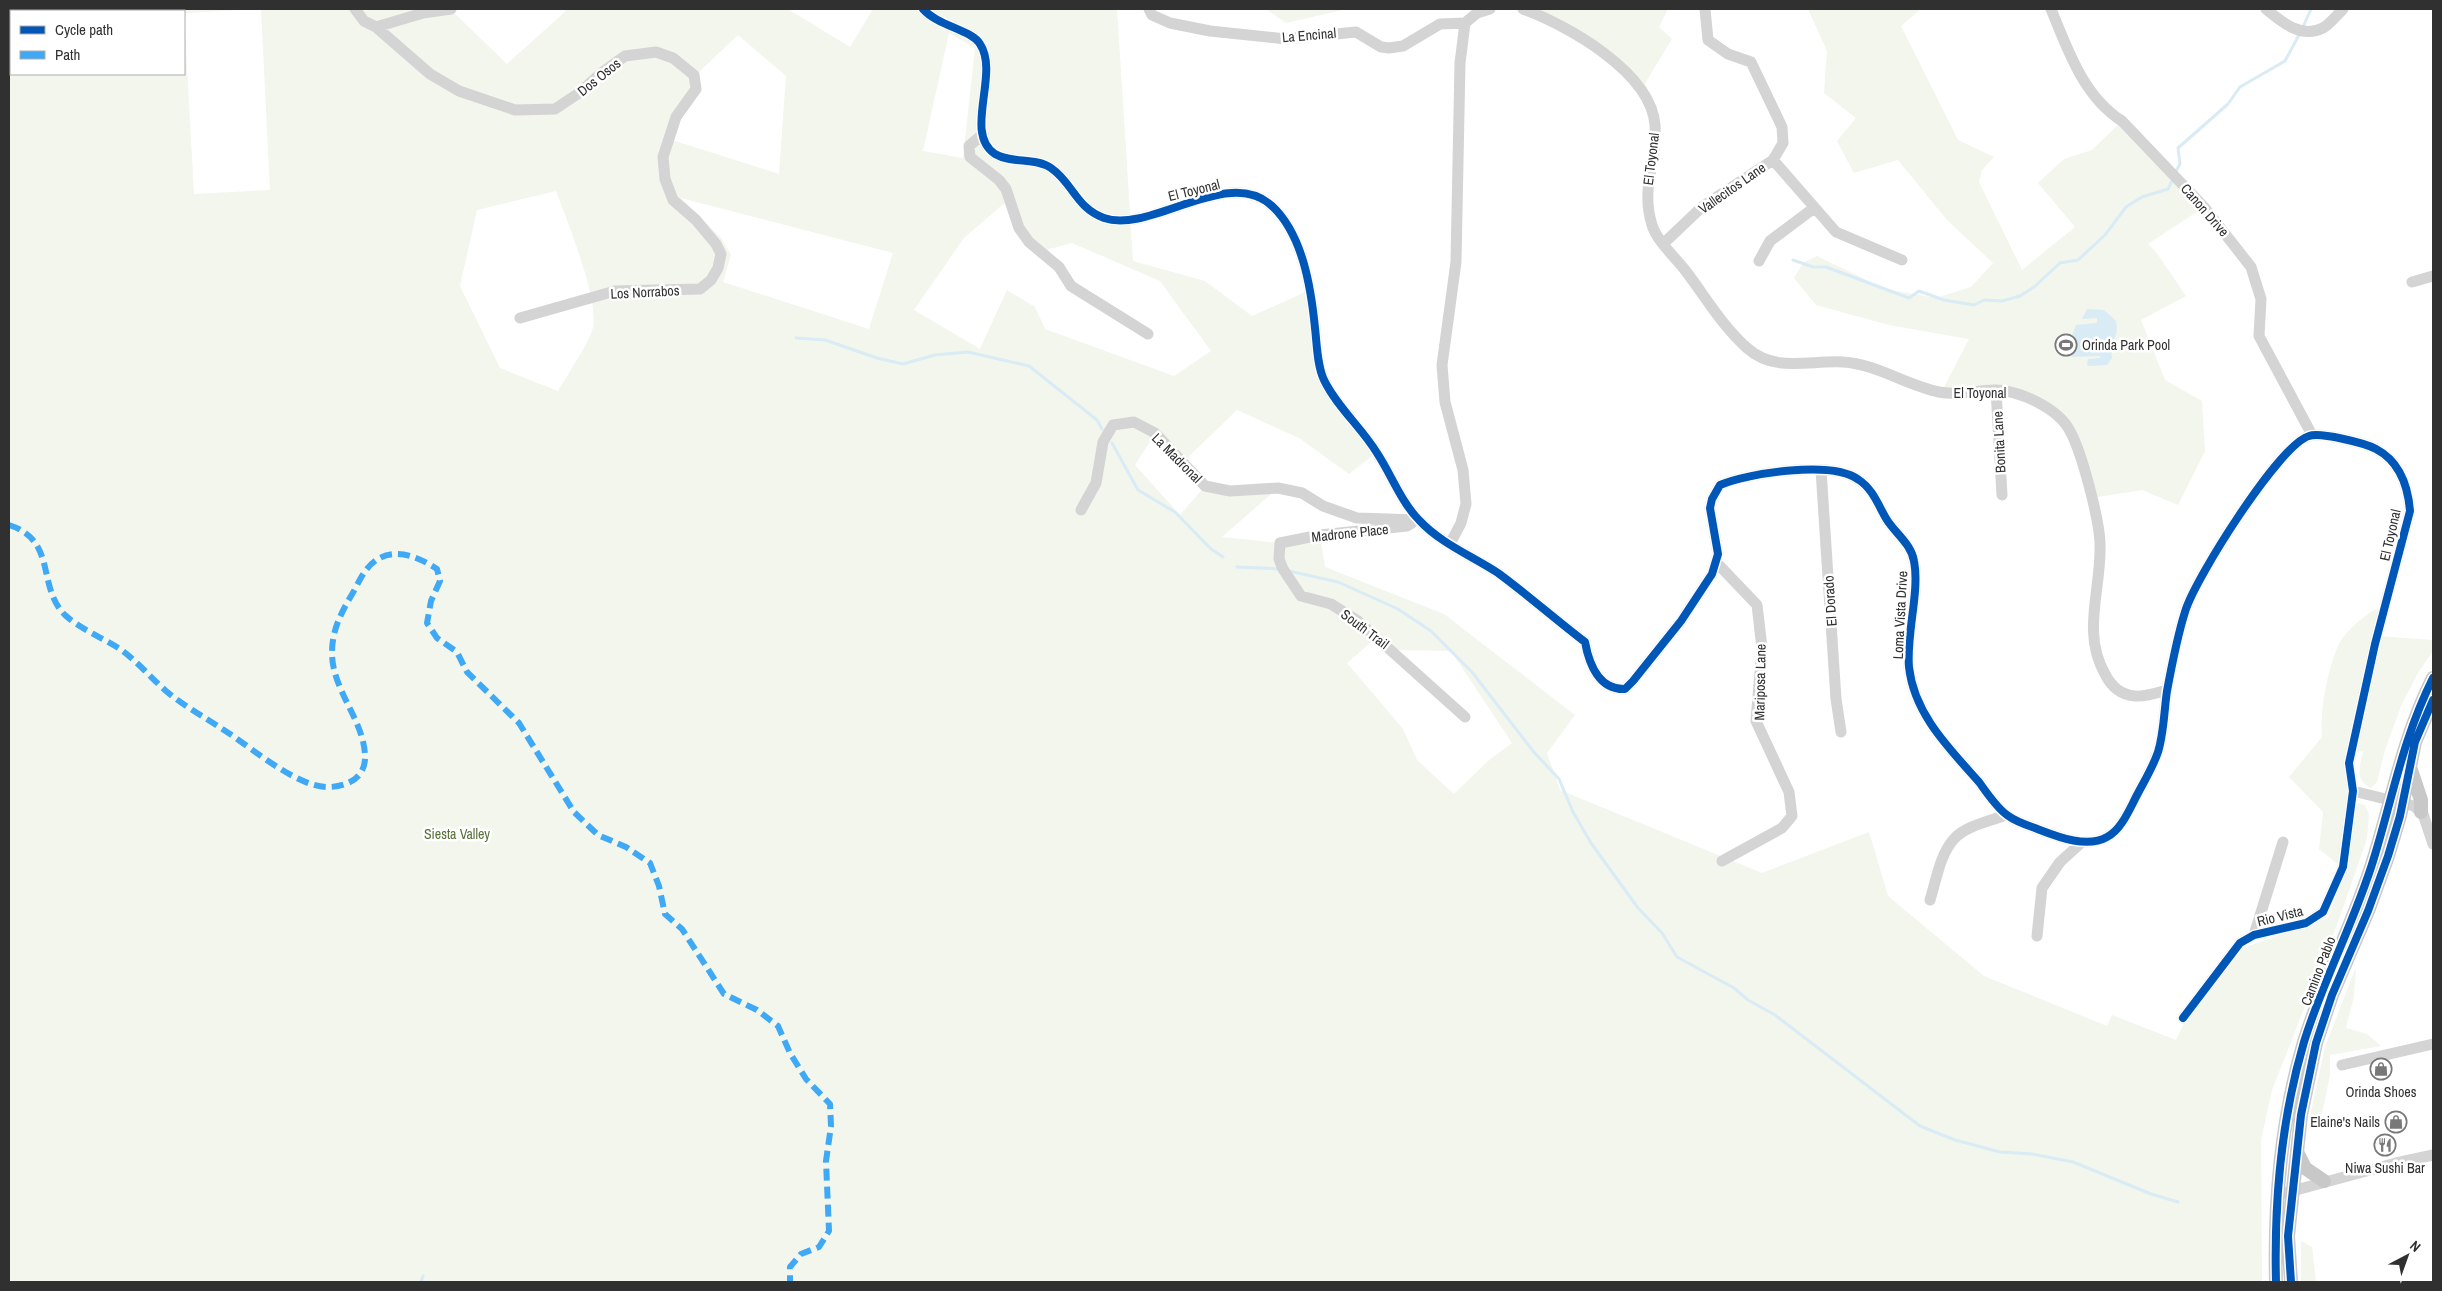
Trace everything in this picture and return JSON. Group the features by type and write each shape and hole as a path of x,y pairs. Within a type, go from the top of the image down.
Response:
{"main road":[{"name":"Camino Pablo","path":"2291,1282 2288,1236 2301,1116 2316,1043 2332,995 2368,911 2388,856 2402,753 2433,678"},
{"name":"Camino Pablo","path":"2276,1282 2276,1194 2290,1101 2304,1042 2410,766 2415,742 2433,700"},
{"path":"2410,766 2421,800 2423,817"},
{"path":"2298,1154 2306,1168 2324,1182"}],"street":[{"name":"Dos Osos","path":"354,9 364,21 376,27 430,74 459,91 515,110 555,109 579,93 600,74 625,56 656,52 673,58 694,75 696,89 676,116 663,157 665,179 673,200 696,220 716,244 721,254"},
{"path":"376,27 423,14 451,9"},
{"path":"923,9 950,28 971,35 982,46 988,63 983,134 970,146 970,157 999,180 1006,189 1019,228 1029,242 1059,268 1071,286 1148,334"},
{"name":"La Encinal","path":"1150,9 1152,15 1170,24 1236,36 1286,39 1356,32 1380,47 1389,48 1403,46 1440,24 1465,23"},
{"path":"1450,544 1461,523 1466,504 1462,470 1445,402 1442,365 1456,262 1460,63 1465,23 1477,13 1490,9"},
{"name":"El Toyonal","path":"1523,9 1594,45 1617,64 1641,90 1651,107 1655,125 1649,171 1648,209 1652,227 1724,322 1746,347 1766,361 1791,364 1842,362 1860,364 1941,392 2008,391 2055,414 2066,424 2078,449 2098,526 2100,545 2092,620 2099,665 2109,682 2121,693 2132,696 2167,690"},
{"name":"Vallecitos Lane","path":"1664,243 1703,206 1773,160 1782,143 1782,127 1751,62 1728,54 1708,40 1706,9"},
{"name":"Canon Drive","path":"2051,9 2076,70 2108,112 2122,121 2204,207 2251,267 2261,299 2259,336 2312,435"},
{"path":"2266,9 2281,21 2300,31 2323,28 2343,9"},
{"name":"El Toyonal","path":"983,134 988,148 997,154 1050,167 1078,201 1092,212 1106,219 1119,221 1145,218 1188,201 1226,194 1254,196 1271,205 1289,228 1308,280 1324,381 1377,452 1418,520 1450,544"},
{"path":"1773,160 1836,232 1902,260"},
{"path":"1759,261 1770,241 1814,208"},
{"name":"Los Norrabos","path":"520,318 615,291 700,289 711,280 718,268 721,254"},
{"path":"2412,282 2433,276"},
{"name":"Bonita Lane","path":"1996,390 2002,495"},
{"name":"La Madronal","path":"1081,510 1096,483 1103,442 1113,425 1134,422 1155,433 1205,486 1230,491 1278,488 1302,493 1323,506 1357,518 1418,520"},
{"path":"2167,690 2185,611 2204,569 2278,463 2299,442 2312,435"},
{"name":"El Toyonal","path":"2312,435 2368,445 2380,451 2394,464 2409,495 2410,511 2376,644 2349,763 2353,791"},
{"name":"Loma Vista Drive","path":"1450,544 1497,573 1585,642 1589,661 1598,677 1616,689 1625,689 1681,621 1712,574 1716,562 1718,544 1710,508 1712,499 1720,485 1758,474 1821,470 1838,472 1859,479 1870,491 1889,523 1912,551 1916,578 1909,667 1925,716 1940,738 2006,815 2026,825 2082,842 2107,837 2127,815 2157,753 2167,690"},
{"name":"El Dorado","path":"1821,470 1836,700 1841,732"},
{"name":"Madrone Place","path":"1280,543 1320,535 1407,526 1418,520"},
{"name":"South Trail","path":"1280,543 1279,559 1282,569 1301,596 1331,604 1358,621 1393,650 1422,680 1465,717"},
{"name":"Mariposa Lane","path":"1716,562 1757,605 1762,648 1756,722 1789,792 1792,816 1782,828 1722,861"},
{"path":"2353,791 2414,806 2423,817 2433,843"},
{"name":"Rio Vista","path":"2183,1018 2240,943 2254,935 2306,924 2323,912 2343,867 2353,791"},
{"path":"1930,900 1946,850 1954,838 2006,815"},
{"path":"2036,936 2042,888 2060,862 2082,842"},
{"path":"2254,935 2283,842"},
{"path":"2342,1065 2433,1044"},
{"path":"2276,1194 2293,1193 2324,1182 2433,1155"}],"green space":[{"name":"Siesta Valley","path":"9,9 260,9 185,13 185,10 10,10 10,75 185,75 185,31 194,194 270,190 261,9 450,9 507,64 566,11 562,9 788,9 850,47 873,9 1117,9 1133,261 1205,281 1252,316 1310,290 1322,374 1377,452 1349,474 1299,438 1237,410 1182,463 1155,434 1135,465 1180,515 1205,486 1278,488 1222,537 1280,543 1320,535 1325,567 1444,614 1575,715 1547,753 1560,790 1762,873 1869,832 1888,896 1984,976 2107,1026 2112,1015 2176,1040 2186,1019 2243,948 2328,918 2346,871 2319,849 2323,812 2289,777 2322,737 2323,703 2338,646 2349,630 2366,615 2376,609 2384,612 2378,636 2433,640 2433,651 2418,673 2401,706 2385,750 2377,782 2371,788 2360,777 2363,751 2351,753 2354,814 2358,803 2365,805 2369,814 2367,839 2334,933 2272,1090 2261,1140 2262,1282 9,1282","holes":["949,33 975,48 963,158 923,151","738,35 786,76 779,174 669,139 696,89 700,71","556,191 581,259 594,314 593,327 588,341 558,391 500,368 460,286 477,210","681,198 893,253 869,329 723,282 731,255 722,239","1008,200 1019,231 1046,250 1072,243 1160,281 1211,351 1174,376 1045,329 1035,307 1007,290 980,349 914,310 964,238","1377,637 1393,650 1451,651 1512,743 1488,761 1454,794 1417,760 1403,729 1347,663"]},
{"path":"1266,9 1347,9 1286,23"},
{"path":"1524,9 1668,9 1659,27 1672,39 1641,90 1617,64"},
{"path":"1808,9 1921,9 1901,26 1958,140 1994,157 1982,170 1979,182 2022,270 2075,227 2038,183 2064,159 2092,150 2122,121 2204,207 2148,244 2156,252 2186,296 2141,320 2165,380 2202,401 2205,451 2178,505 2142,490 2091,498 2066,424 2008,391 1941,393 1969,339 1889,325 1816,305 1794,278 1803,263 1817,256 1885,289 1936,298 1971,287 1993,263 1947,220 1898,160 1854,173 1837,141 1856,118 1824,93 1827,51"},
{"path":"2356,967 2354,997 2346,1028 2367,1034 2381,1046 2330,1055 2330,1075 2320,1123 2309,1121 2325,1047"},
{"path":"2301,1241 2312,1247 2316,1282 2301,1282"}],"shaded area":[{"name":"Orinda Park Pool","path":"2087,309 2104,310 2116,321 2117,330 2111,349 2112,358 2107,365 2089,366 2087,365 2088,359 2100,358 2100,356 2072,357 2067,349 2076,325 2097,323 2097,318 2082,319"}],"waterway":[{"path":"2303,27 2311,9"},
{"path":"2175,173 2180,164 2178,148 2228,104 2240,87 2285,61 2300,33"},
{"path":"1793,260 1813,267 1826,267 1909,298 1919,291 1944,300 1974,305 1984,300 2002,301 2020,296 2034,287 2060,263 2078,260 2105,235 2126,207 2142,197 2168,189 2173,179"},
{"path":"796,338 825,340 877,358 903,364 935,355 968,352 1029,366 1097,420 1102,429"},
{"path":"1112,443 1138,490 1175,512 1211,549 1223,557"},
{"path":"1237,567 1281,569"},
{"path":"1289,571 1338,582 1398,609 1431,631 1472,672 1533,751 1559,779 1573,812 1591,843 1638,908 1662,933 1677,957 1734,988 1748,1000 1775,1015 1920,1126 1955,1140 2000,1152 2032,1154 2073,1162 2151,1194 2178,1202"},
{"path":"421,1282 423,1276"}],"marked path":[{"path":"9,525 24,532 41,553 51,591 56,603 65,615 120,649 173,697 189,708 278,767 305,782 318,786 330,787 349,783 358,776 364,766 364,745 360,732 333,667 333,637 337,623 347,603 366,570 382,557 391,554 410,556 437,569 440,581 431,601 427,623 437,638 457,652 467,672 519,723 574,812 598,835 626,847 650,863 659,886 665,914 682,929 724,994 757,1010 778,1026 790,1053 806,1079 830,1104 831,1126 826,1161 829,1231 819,1247 801,1254 790,1267 790,1282"}],"cycle path":[{"path":"923,9 937,20 970,35 980,44 985,56 986,71 981,118 982,132 986,144 995,154 1002,157 1038,163 1051,168 1065,181 1081,202 1095,214 1104,218 1123,220 1144,217 1212,196 1234,193 1254,195 1272,206 1283,218 1291,232 1304,263 1311,296 1319,361 1324,380 1329,390 1371,444 1407,505 1419,520 1437,536 1498,573 1585,642 1593,667 1608,685 1625,689 1633,681 1681,621 1712,574 1718,554 1710,508 1712,499 1720,485 1750,476 1790,470 1830,471 1847,474 1859,480 1872,493 1887,520 1907,545 1914,561 1915,586 1909,641 1909,667 1912,684 1925,715 1945,743 2003,812 2021,823 2061,838 2081,842 2099,840 2107,837 2119,827 2125,817 2150,772 2158,752 2163,730 2167,691 2185,612 2204,572 2220,545 2239,515 2278,463 2295,445 2309,436 2315,435 2353,441 2376,449 2384,454 2391,460 2401,475 2407,492 2410,511 2375,644 2349,763 2353,791 2343,867 2323,912 2306,923 2254,935 2240,943 2183,1018"},
{"path":"2276,1282 2278,1191 2285,1131 2296,1071 2320,996 2358,905 2381,835 2406,745 2433,678"},
{"path":"2291,1282 2288,1236 2301,1115 2316,1043 2332,995 2368,911 2388,856 2400,816 2415,742 2433,700"}],"place":[{"name":"Orinda Park Pool","path":"2066,345"},
{"name":"Orinda Shoes","path":"2381,1069"},
{"name":"Elaine's Nails","path":"2396,1122"},
{"name":"Niwa Sushi Bar","path":"2385,1145"}]}
